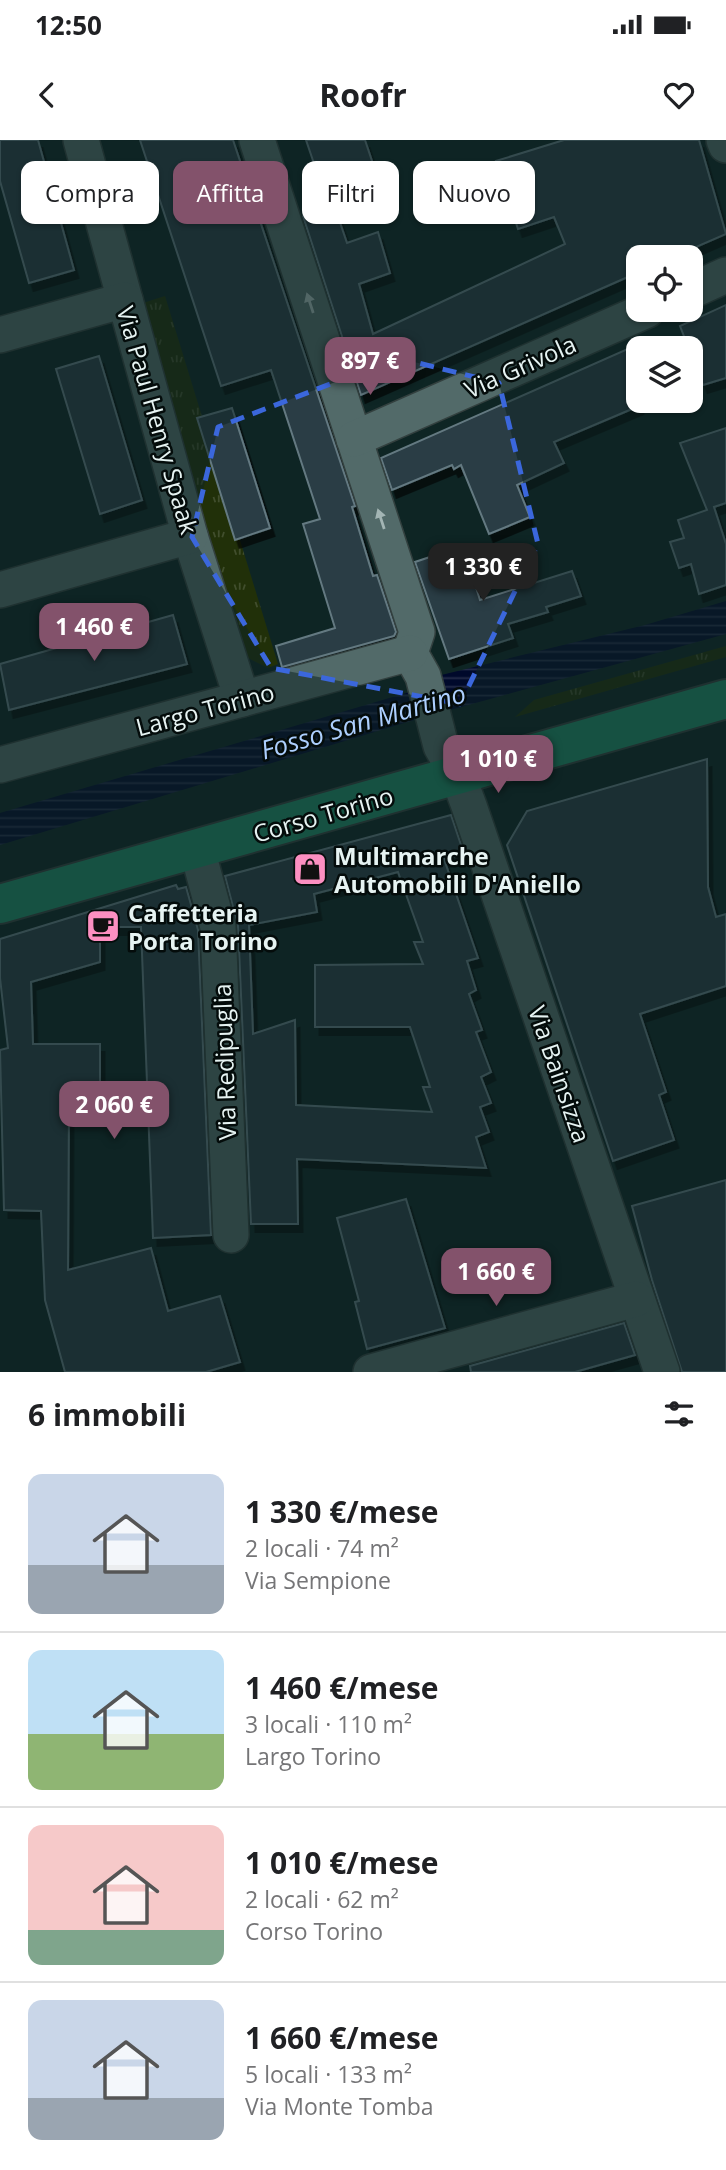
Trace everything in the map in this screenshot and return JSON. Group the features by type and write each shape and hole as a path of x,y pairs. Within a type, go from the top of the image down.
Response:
{"main road":[{"name":"Corso Torino","path":"0,904 726,699"}],"street":[{"name":"Via Paul Henry Spaak","path":"81,140 191,536 242,699"},
{"path":"257,140 417,632 417,664"},
{"path":"724,140 726,145"},
{"path":"703,285 726,275"},
{"path":"0,335 125,300"},
{"name":"Via Grivola","path":"354,439 626,319"},
{"path":"0,590 191,536"},
{"name":"Largo Torino","path":"0,765 242,699 417,664"},
{"name":"Via Bainsizza","path":"417,664 436,720 441,747 458,776 662,1372"},
{"name":"Via Redipuglia","path":"197,849 218,927 231,1235"},
{"path":"371,1372 636,1298"}],"highlighted area":[{"path":"398,358 499,383 538,544 460,704 271,668 192,537 218,427"}],"green space":[{"path":"165,296 278,664 268,668 242,655 143,303"},
{"path":"726,646 726,657 515,717 534,700"}],"water":[{"name":"Fosso San Martino","path":"726,601 726,634 421,718 0,845 0,813 413,691 429,678 645,625"}],"building":[{"path":"0,140 38,140 44,161 21,161 21,224 61,224 74,270 29,283 0,181"},
{"path":"140,140 233,140 240,161 173,161 173,224 261,224 355,506 352,507 373,576 377,575 396,632 394,636 282,667 276,646 335,628 303,524 320,519 271,370 221,386 159,198 159,161 147,161"},
{"path":"306,140 365,140 372,161 313,161"},
{"path":"564,140 699,140 726,234 701,245 626,245 626,278 361,395 306,224 340,224 347,243 378,232 390,273 359,284 373,334 565,244 554,217 535,223 535,161 496,161"},
{"path":"516,224 533,224 518,229"},
{"path":"726,305 726,378 703,385 703,336 684,336 680,326 689,322 703,322 703,316"},
{"path":"626,350 626,412 554,442 564,463 517,485 530,517 489,534 461,465 454,469 452,465 392,490 381,458"},
{"path":"99,356 142,500 100,514 56,369"},
{"path":"232,408 270,528 235,540 197,418"},
{"path":"726,428 726,503 714,507 726,544 726,585 699,594 691,564 679,568 670,542 684,538 678,520 707,510 680,443"},
{"path":"463,546 480,600 572,571 581,596 546,607 548,612 508,624 513,638 449,659 415,562"},
{"path":"173,615 187,664 9,710 0,664"},
{"path":"707,759 708,887 716,917 726,914 726,986 640,1014 666,1092 659,1095 674,1140 613,1161 507,845 527,811"},
{"path":"451,815 464,854 444,859 478,958 467,961 476,990 469,994 482,1030 476,1032 491,1072 481,1077 491,1103 480,1107 489,1132 476,1137 486,1168 297,1159 298,1224 251,1224 238,926 225,876","holes":["398,872 423,942 414,942 423,964 315,965 315,1027 410,1027 430,1087 423,1087 432,1112 296,1105 295,1020 253,1034 249,925 317,912 314,894"]},
{"path":"176,885 178,889 186,887 198,930 211,1235 153,1238 141,927 100,927 100,962 31,982 33,1044 100,1044 100,1102 69,1103 68,1270 151,1248 168,1311 220,1296 240,1362 206,1372 65,1372 45,1300 41,1211 4,1210 0,1050 8,1048 0,978 0,939"},
{"path":"726,1180 726,1372 682,1372 652,1280 632,1206"},
{"path":"406,1199 445,1328 367,1349 355,1302 359,1301 337,1218"},
{"path":"624,1323 635,1355 575,1372 471,1372 470,1366"}],"place":[{"name":"Multimarche Automobili D'Aniello","path":"310,869"},
{"name":"Caffetteria Porta Torino","path":"103,926"}]}
